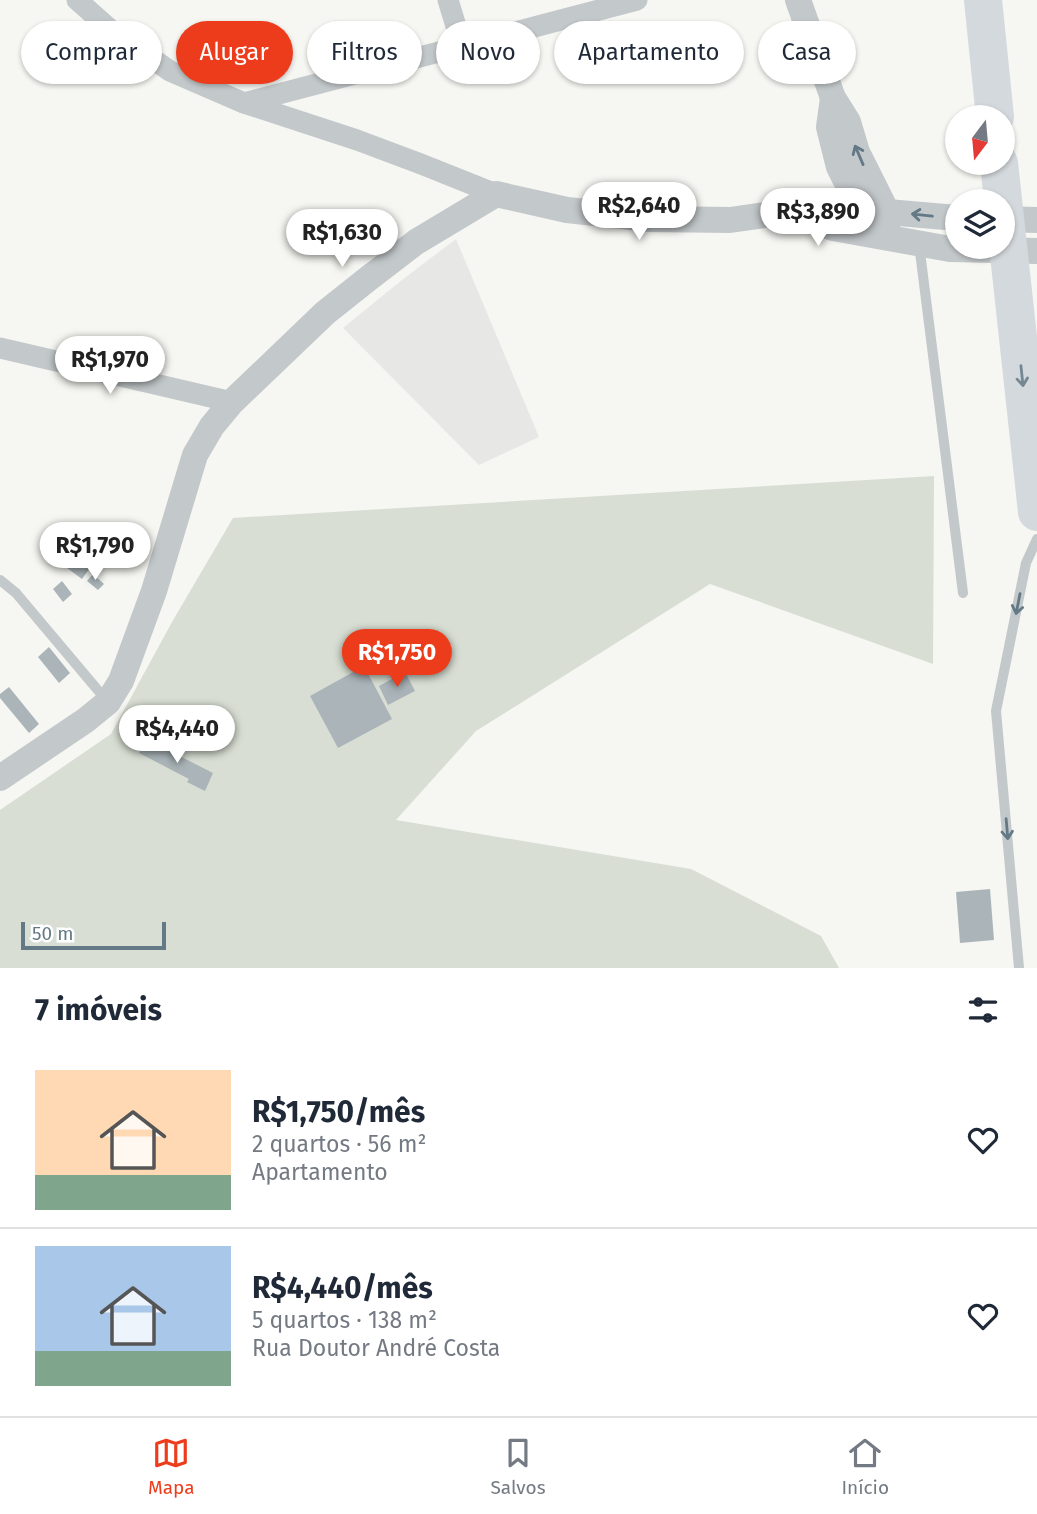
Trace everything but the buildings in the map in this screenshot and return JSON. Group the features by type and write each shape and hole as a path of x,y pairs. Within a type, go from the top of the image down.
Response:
{"highway":[{"path":"983,0 994,105"},
{"path":"1000,175 1037,512"}],"street":[{"path":"77,0 112,31 170,71 244,103 421,163 496,194 567,210 650,219 730,220 786,212 835,210 874,223 919,244 950,249 1037,251"},
{"path":"448,0 454,21"},
{"path":"540,25 636,0"},
{"path":"798,0 833,98 829,127 839,167 874,223"},
{"path":"244,103 436,53"},
{"path":"0,778 86,720 108,702 121,681 147,613 195,455 212,426 232,402 325,313 363,282 416,242 496,194"},
{"path":"1015,219 1037,220"},
{"path":"874,223 945,220"},
{"path":"0,348 232,402"}],"lane":[{"path":"919,244 963,593"},
{"path":"1019,968 996,711 1026,563 1037,539"},
{"path":"0,580 16,593 108,702"}],"shaded area":[{"path":"456,239 539,437 479,465 343,328"},
{"path":"934,476 933,664 710,584 476,731 396,820 691,869 821,936 839,968 0,968 0,810 111,734 233,518"}]}
